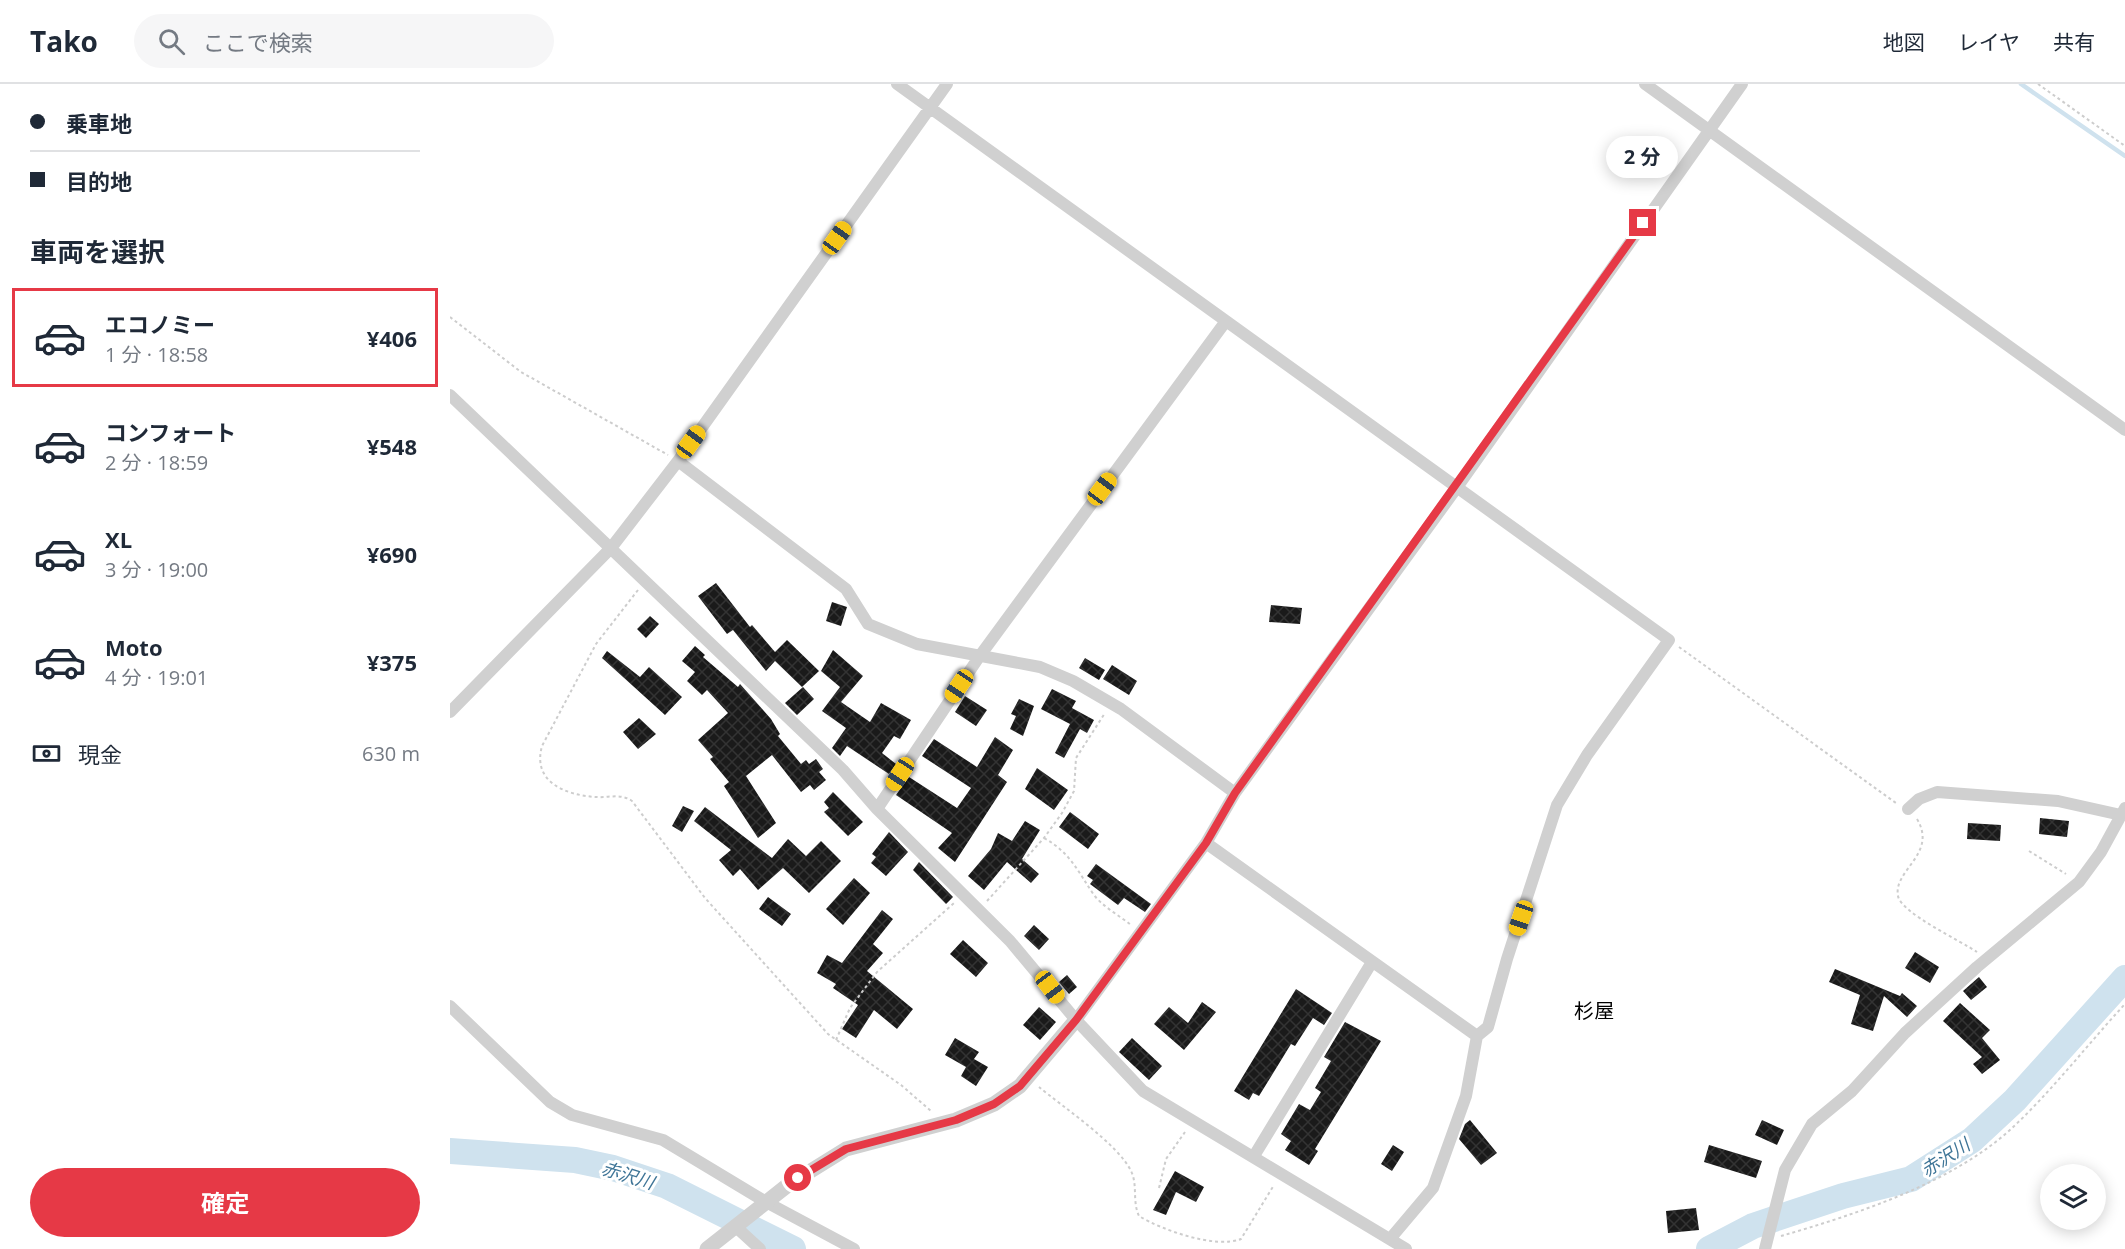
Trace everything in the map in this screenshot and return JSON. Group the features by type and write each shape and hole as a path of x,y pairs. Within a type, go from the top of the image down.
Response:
{"street":[{"path":"897,84 1669,640 1587,755 1557,805 1507,959 1488,1027 1477,1036 1466,1096 1433,1188 1390,1239"},
{"path":"450,712 611,548 678,461 947,84"},
{"path":"1645,84 2125,430"},
{"path":"707,1249 788,1185 846,1149 941,1124 994,1104 1027,1077 1076,1020 1206,843 1235,793 1458,486 1742,84"},
{"path":"876,809 979,657 1226,321"},
{"path":"450,395 843,770 876,809 1017,949 1076,1020 1143,1091 1406,1249"},
{"path":"678,461 846,589 868,624 917,644 1040,667 1073,681 1111,703 1235,793"},
{"path":"1766,1245 1785,1170 1812,1124 1852,1091 1905,1034 1987,959 2079,882 2101,852 2123,812 2058,801 1936,792 1919,799 1908,809"},
{"path":"1206,843 1477,1036"},
{"path":"1254,1156 1372,962"},
{"path":"450,1006 550,1102 572,1114 663,1140 763,1205 855,1249"},
{"path":"736,1227 760,1249"}],"path":[{"path":"2038,84 2125,146"},
{"path":"450,317 530,378 678,461"},
{"path":"645,581 596,644 542,746 539,757 540,771 547,781 561,789 594,797 626,797 632,801 705,898 828,1034 901,1085 932,1112 941,1124"},
{"path":"1669,640 1846,765 1892,801 1908,809 1922,828 1923,836 1919,853 1898,888 1900,902 1911,913 1987,959"},
{"path":"979,910 1044,838 1074,791 1076,758 1111,703"},
{"path":"1044,838 1074,863 1095,897 1140,933"},
{"path":"2029,851 2079,882"},
{"path":"836,1040 850,1008 877,972 963,894"},
{"path":"1766,1245 1910,1190 1968,1161 2011,1129 2125,1004"},
{"path":"1027,1077 1113,1149 1126,1163 1135,1182 1134,1195 1139,1216 1160,1228 1196,1238 1233,1242 1241,1239 1281,1173"},
{"path":"1159,1188 1171,1150 1195,1121"}],"building":[{"path":"716,583 750,627 752,625 775,652 787,640 819,671 802,687 775,661 766,671 733,630 727,634 698,596"},
{"path":"832,602 847,607 841,626 826,621"},
{"path":"1271,605 1302,608 1300,624 1269,622"},
{"path":"650,616 659,624 646,638 637,629"},
{"path":"695,646 705,655 703,657 738,687 740,684 771,719 780,734 778,736 801,764 806,760 809,764 816,759 823,769 819,772 826,780 814,790 810,785 801,792 772,755 746,776 776,823 758,838 724,786 729,782 710,759 713,757 698,740 728,713 707,690 702,695 687,681 695,672 682,661"},
{"path":"833,650 863,676 841,702 870,722 881,703 911,720 900,739 894,736 882,753 896,764 889,774 847,746 840,756 832,748 846,728 822,711 840,687 821,671"},
{"path":"607,651 640,677 649,667 682,697 665,715 602,658"},
{"path":"1085,658 1105,670 1099,680 1079,668"},
{"path":"1112,665 1137,681 1129,695 1103,679"},
{"path":"803,687 814,699 797,715 785,703"},
{"path":"1052,689 1076,701 1072,708 1094,720 1087,733 1080,729 1064,758 1055,753 1070,724 1041,709"},
{"path":"965,696 987,710 976,726 955,712"},
{"path":"1019,699 1034,706 1023,736 1010,729 1016,716 1011,714"},
{"path":"639,718 656,734 638,749 623,732"},
{"path":"995,737 1013,750 998,775 1007,782 955,862 938,848 952,833 896,795 909,777 957,808 971,788 922,756 934,739 977,767"},
{"path":"1037,768 1068,790 1054,810 1025,789"},
{"path":"833,792 863,822 848,836 824,812 829,808 824,802"},
{"path":"683,806 694,811 682,832 672,826"},
{"path":"705,807 772,858 788,839 806,856 821,841 841,861 809,893 783,868 758,890 740,869 733,876 719,860 731,850 694,821"},
{"path":"1070,812 1099,834 1088,849 1059,827"},
{"path":"2040,818 2069,821 2067,837 2039,834"},
{"path":"1025,821 1040,830 1022,859 1039,874 1031,883 1007,862 984,890 968,876 991,849 998,833 1012,841"},
{"path":"1968,823 2001,825 2000,841 1967,839"},
{"path":"889,832 908,852 886,876 871,863 876,857 872,854"},
{"path":"919,862 953,897 946,904 913,870"},
{"path":"1096,864 1151,904 1145,912 1124,898 1118,905 1090,884 1093,880 1087,876"},
{"path":"854,878 870,893 843,925 826,909"},
{"path":"768,897 791,914 782,926 759,909"},
{"path":"882,910 893,919 873,944 883,953 867,971 913,1009 897,1029 874,1010 856,1038 842,1029 858,1005 833,988 836,984 817,973 827,955 842,963"},
{"path":"1034,925 1049,939 1039,950 1024,936"},
{"path":"963,940 988,963 976,977 950,954"},
{"path":"1915,952 1939,967 1930,983 1905,968"},
{"path":"1835,969 1900,996 1902,993 1917,1006 1907,1017 1884,996 1873,1031 1851,1024 1860,995 1829,982"},
{"path":"1067,975 1077,987 1069,994 1059,982"},
{"path":"1979,977 1987,987 1971,1000 1963,991"},
{"path":"1296,989 1332,1013 1324,1025 1313,1018 1295,1046 1291,1044 1259,1096 1253,1093 1249,1100 1234,1091"},
{"path":"1202,1002 1216,1012 1184,1050 1154,1024 1169,1007 1188,1023"},
{"path":"1960,1003 1990,1030 1982,1038 2000,1060 1982,1074 1973,1064 1982,1057 1943,1021"},
{"path":"1039,1007 1056,1022 1040,1040 1023,1025"},
{"path":"1345,1022 1381,1041 1315,1149 1318,1151 1309,1165 1285,1150 1291,1141 1281,1134 1299,1104 1310,1110 1321,1092 1315,1088 1331,1061 1324,1057"},
{"path":"955,1038 979,1052 974,1059 988,1067 976,1086 961,1076 966,1067 945,1055"},
{"path":"1132,1038 1162,1066 1149,1080 1119,1052"},
{"path":"1470,1120 1497,1153 1481,1165 1459,1139 1465,1124"},
{"path":"1762,1120 1784,1130 1777,1145 1755,1135"},
{"path":"1393,1145 1404,1152 1392,1171 1381,1164"},
{"path":"1709,1145 1762,1161 1756,1178 1704,1162"},
{"path":"1175,1171 1204,1187 1196,1202 1176,1192 1166,1215 1153,1210"},
{"path":"1696,1208 1699,1230 1668,1233 1666,1211"}],"waterway":[{"path":"2021,84 2125,156"},
{"name":"赤沢川","path":"1709,1249 1753,1226 1843,1196 1911,1179 1972,1140 2015,1100 2125,978"},
{"name":"赤沢川","path":"450,1151 575,1160 613,1168 667,1186 793,1249"}],"district":[{"name":"杉屋","path":"1594,1010"}],"route":[{"path":"798,1178 846,1149 956,1120 994,1104 1020,1086 1076,1020 1206,843 1235,793 1458,486 1643,223"}]}
